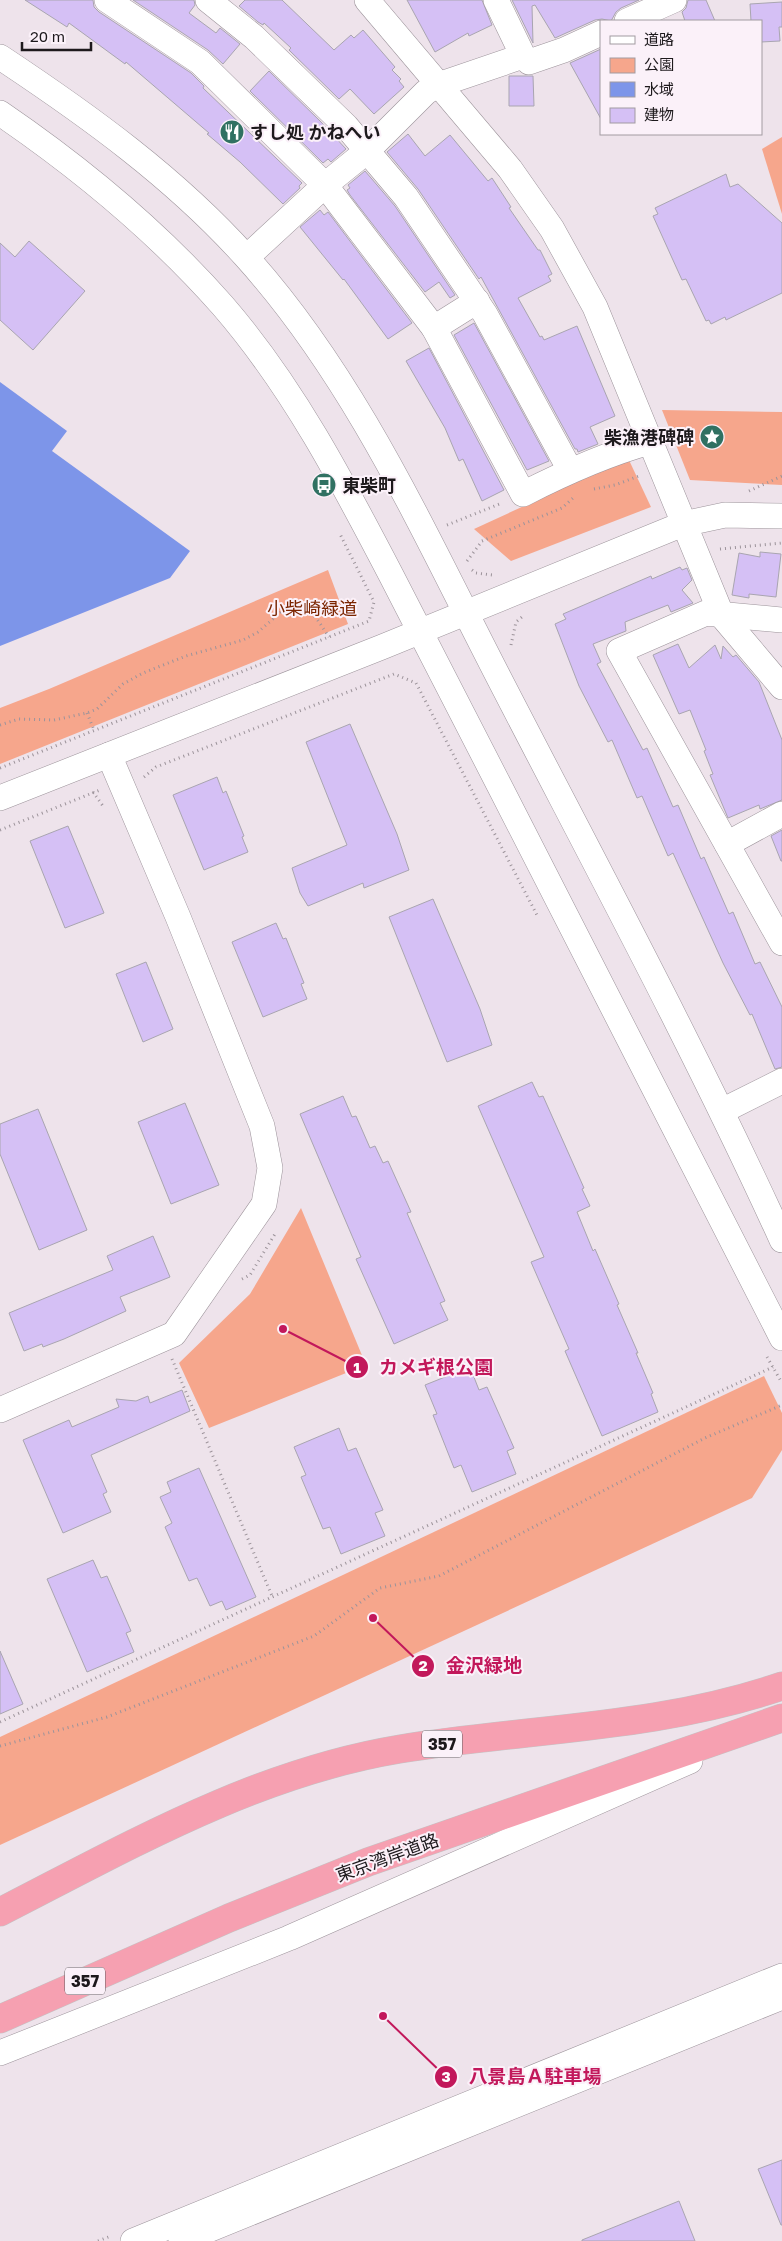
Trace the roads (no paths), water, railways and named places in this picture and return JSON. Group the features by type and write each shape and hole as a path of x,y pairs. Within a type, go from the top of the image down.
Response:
{"highway":[{"name":"357","path":"0,1912 126,1847 235,1796 322,1766 399,1749 665,1716 738,1699 782,1686"},
{"name":"東京湾岸道路","path":"0,2019 285,1894 368,1862 778,1720"}],"street":[{"path":"107,0 200,62 325,185 434,328 523,494 570,470 628,448 650,442"},
{"path":"208,0 254,36 346,126 406,197 476,301 570,470"},
{"path":"366,0 510,169 552,229 595,307 722,616 782,687"},
{"path":"496,0 523,56 529,62 600,34"},
{"path":"630,20 674,0"},
{"path":"247,258 325,185 367,150 426,92 438,85 523,56"},
{"path":"0,57 114,136 164,178 247,258 306,330 335,374 404,494 722,1111 782,1240"},
{"path":"0,113 75,166 126,208 176,255 244,333 285,388 321,444 420,632 782,1338"},
{"path":"434,328 476,301"},
{"path":"0,798 420,632 683,524 725,515 782,516"},
{"path":"782,620 722,616 706,613 619,651 782,943"},
{"path":"0,1410 174,1334 264,1204 270,1168 262,1126 178,917 109,755"},
{"path":"727,844 782,814"},
{"path":"722,1111 782,1081"},
{"path":"0,2053 289,1938 658,1776 778,1720"},
{"path":"133,2241 782,1976"},
{"path":"181,2241 782,1997"}],"water":[{"path":"0,382 67,431 52,451 190,551 170,578 0,646"}],"place":[{"name":"すし処 かねへい","path":"232,132"},
{"name":"柴漁港碑碑","path":"712,437"},
{"name":"東柴町","path":"324,485"},
{"name":"カメギ根公園","path":"283,1329"},
{"name":"金沢緑地","path":"373,1618"},
{"name":"八景島Ａ駐車場","path":"383,2016"}],"park label":[{"name":"小柴崎緑道","path":"312,608"}]}
